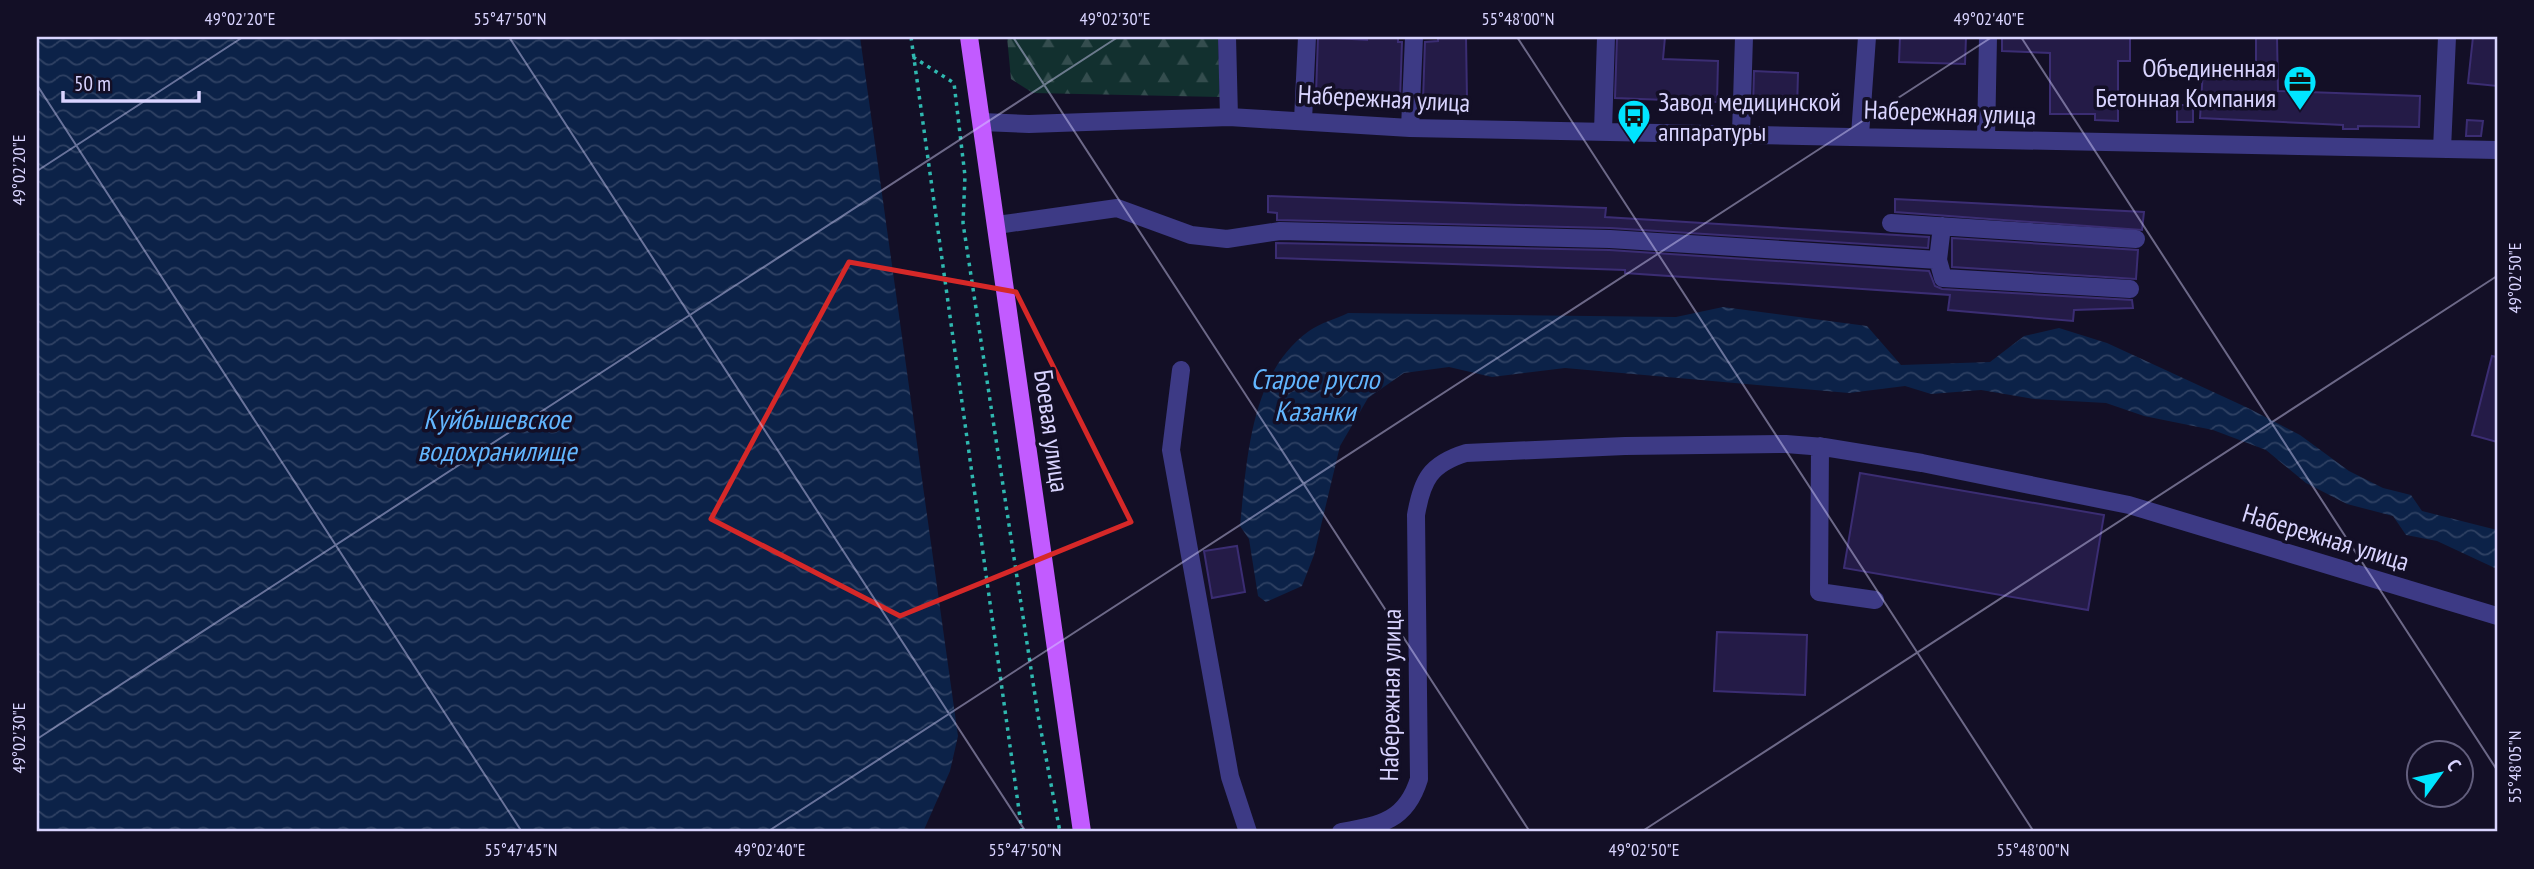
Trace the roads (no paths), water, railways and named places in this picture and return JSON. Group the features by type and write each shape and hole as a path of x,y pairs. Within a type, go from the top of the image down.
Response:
{"main road":[{"name":"Боевая улица","path":"969,37 1082,832"}],"street":[{"path":"1227,37 1229,117"},
{"path":"1303,120 1307,37"},
{"path":"1410,128 1415,37"},
{"path":"1603,131 1606,37"},
{"path":"1741,133 1744,37"},
{"path":"1860,135 1867,37"},
{"path":"1986,139 1989,37"},
{"path":"2442,149 2447,37"},
{"name":"Набережная улица","path":"982,122 1029,124 1229,117 1410,128 1860,135 2497,150"},
{"path":"997,225 1118,208 1191,235 1227,239 1280,231 1610,239 1938,260"},
{"path":"1891,223 2136,239"},
{"path":"1942,226 1938,260 1943,278 2130,289"},
{"path":"1181,370 1171,450 1230,777 1248,832"},
{"name":"Набережная улица","path":"1341,832 1375,826 1398,815 1413,800 1419,779 1416,515 1420,488 1430,473 1447,459 1466,453 1625,446 1820,446 1922,463 2129,505 2497,617"},
{"path":"1820,446 1819,592 1875,600"}],"water":[{"name":"Куйбышевское водохранилище","path":"37,37 860,37 958,736 950,771 923,832 37,832"},
{"name":"Старое русло Казанки","path":"1723,307 1867,326 1901,365 1990,362 2024,336 2059,328 2107,343 2300,435 2349,471 2383,488 2411,495 2422,511 2497,530 2497,569 2437,541 2406,535 2393,516 2347,504 2306,483 2266,450 2213,430 2144,416 2106,403 2034,399 1981,390 1931,394 1905,386 1849,393 1565,368 1492,377 1449,367 1404,373 1368,398 1340,446 1314,555 1302,586 1266,602 1258,596 1249,539 1240,526 1249,446 1263,394 1274,370 1289,349 1313,328 1348,313 1676,317"}],"place":[{"name":"Объединенная Бетонная Компания","path":"2300,112"},
{"name":"Завод медицинской аппаратуры","path":"1634,146"}]}
